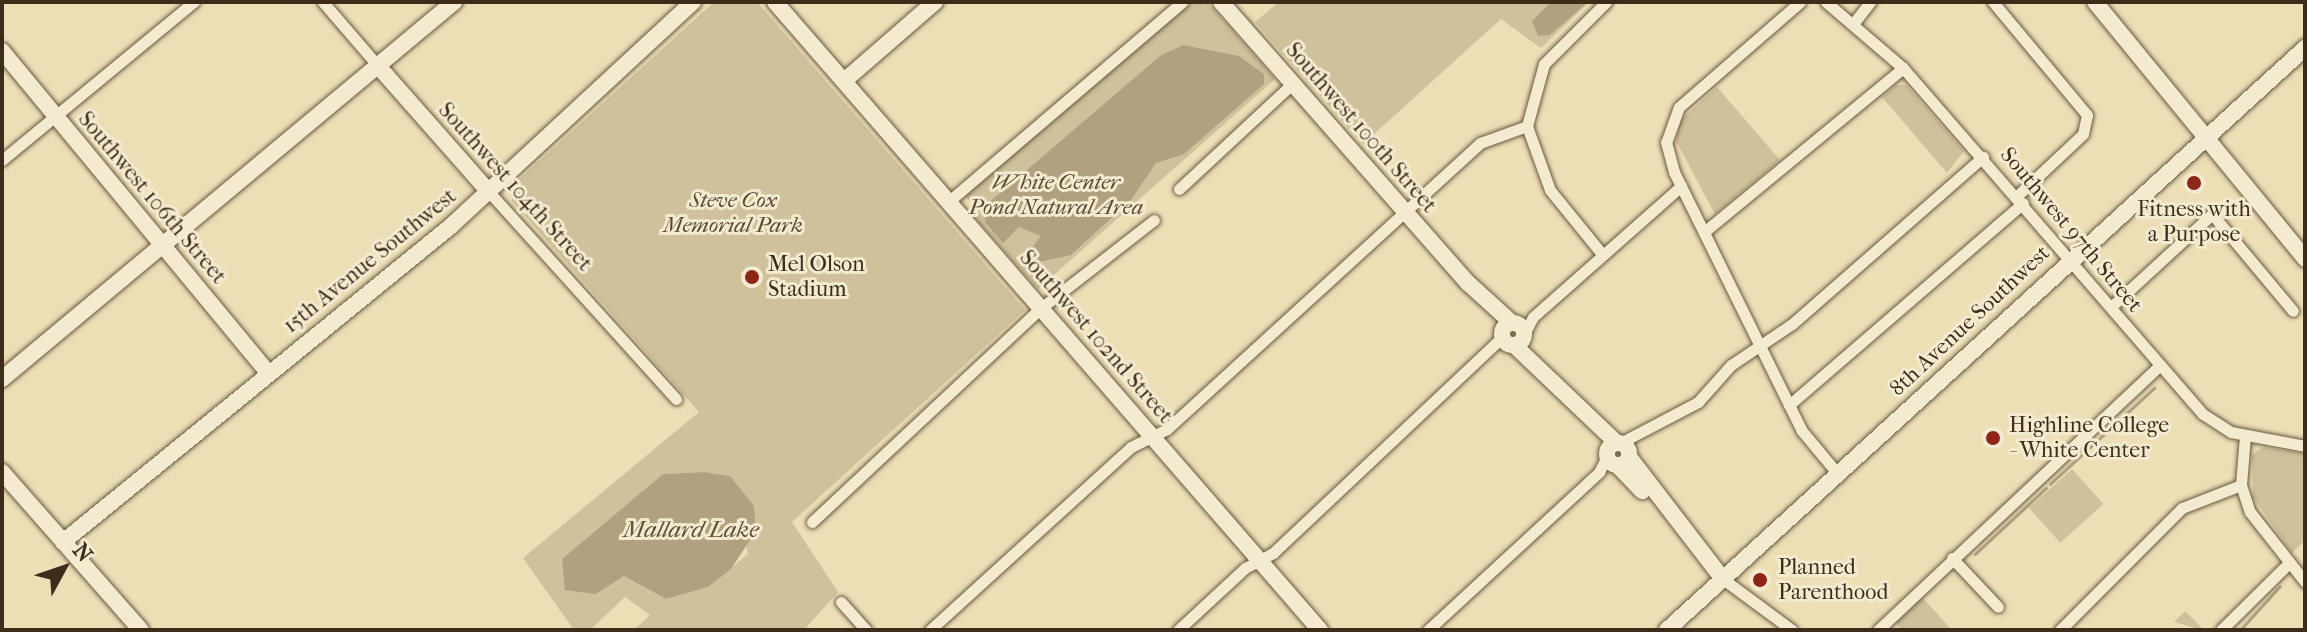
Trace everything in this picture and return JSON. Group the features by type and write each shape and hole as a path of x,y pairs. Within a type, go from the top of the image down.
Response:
{"street":[{"path":"2,160 194,2"},
{"name":"Southwest 104th Street","path":"323,2 676,399"},
{"path":"2,379 454,2"},
{"name":"15th Avenue Southwest","path":"63,542 489,192 693,2"},
{"name":"Southwest 102nd Street","path":"775,2 1320,630"},
{"path":"844,81 935,2"},
{"path":"948,202 1182,2"},
{"name":"Southwest 100th Street","path":"1221,2 1723,579 1792,630"},
{"path":"1602,254 1550,190 1527,126 1544,64 1606,2"},
{"path":"1800,2 1671,117 1666,142 1681,186 1789,405 1838,474"},
{"name":"Southwest 97th Street","path":"1826,2 1903,68 2213,423 2245,436 2305,446"},
{"path":"1853,24 1870,2"},
{"path":"1789,405 2020,200 2087,124 2082,104 1993,2"},
{"path":"2102,5 2203,135 2305,258"},
{"name":"8th Avenue Southwest","path":"1667,630 2203,135 2305,48"},
{"name":"Southwest 106th Street","path":"2,51 268,372"},
{"path":"1704,232 1903,68"},
{"path":"1179,189 1293,83"},
{"path":"930,630 1131,447 1155,438 1403,209 1480,143 1527,126"},
{"path":"1428,630 1639,436 1698,402 1759,346 1983,157"},
{"path":"1178,630 1681,186"},
{"path":"2111,307 2212,214 2293,311"},
{"path":"812,522 1041,308 1154,220"},
{"path":"1878,630 2160,365"},
{"path":"2245,436 2241,485 2256,525 2305,582"},
{"path":"2,472 141,630"},
{"path":"2060,630 2182,508 2241,485"},
{"path":"1952,558 1998,607"},
{"path":"2221,630 2288,564"},
{"path":"841,602 866,630"}],"green space":[{"name":"Steve Cox Memorial Park","path":"714,2 757,2 1025,310 792,522 838,592 804,630 634,630 650,615 625,597 590,630 574,630 523,558 699,412 512,201 512,186","holes":["704,472 730,476 748,554 708,587 666,599 624,576 596,594 573,551 663,474"]},
{"name":"White Center Pond Natural Area","path":"1193,2 1207,2 1275,79 1038,289 968,210 973,205 965,196"},
{"path":"1279,2 1589,2 1541,48 1501,19 1363,144 1255,22"},
{"path":"1896,85 1906,85 1964,151 1947,173 1882,97"},
{"path":"1717,87 1780,160 1715,214 1676,141 1680,121"},
{"path":"2263,447 2305,454 2305,540 2292,553 2253,497 2252,455"},
{"path":"2072,469 2103,504 2060,543 2029,508"},
{"path":"1922,597 1952,630 1901,630 1896,622"},
{"path":"2185,611 2203,629 2202,630 2174,622"}],"water":[{"path":"1551,2 1588,2 1550,35 1538,36 1532,21"},
{"name":"White Center Pond Natural Area","path":"1183,45 1239,56 1264,74 1264,84 1184,154 1156,163 1131,200 1071,255 1030,264 1024,258 1041,236 1019,227 1003,243 985,222 986,205 1160,56"},
{"name":"Mallard Lake","path":"704,472 730,476 754,506 756,531 731,569 708,587 666,599 624,576 596,594 565,590 562,559 663,474"}],"waterway":[{"path":"2050,484 2154,388"},
{"path":"1975,554 2046,488"},
{"path":"2240,630 2280,586"}],"place":[{"name":"Fitness with a Purpose","path":"2194,183"},
{"name":"Mel Olson Stadium","path":"752,277"},
{"name":"Highline College - White Center","path":"1993,438"},
{"name":"Planned Parenthood","path":"1760,580"}]}
